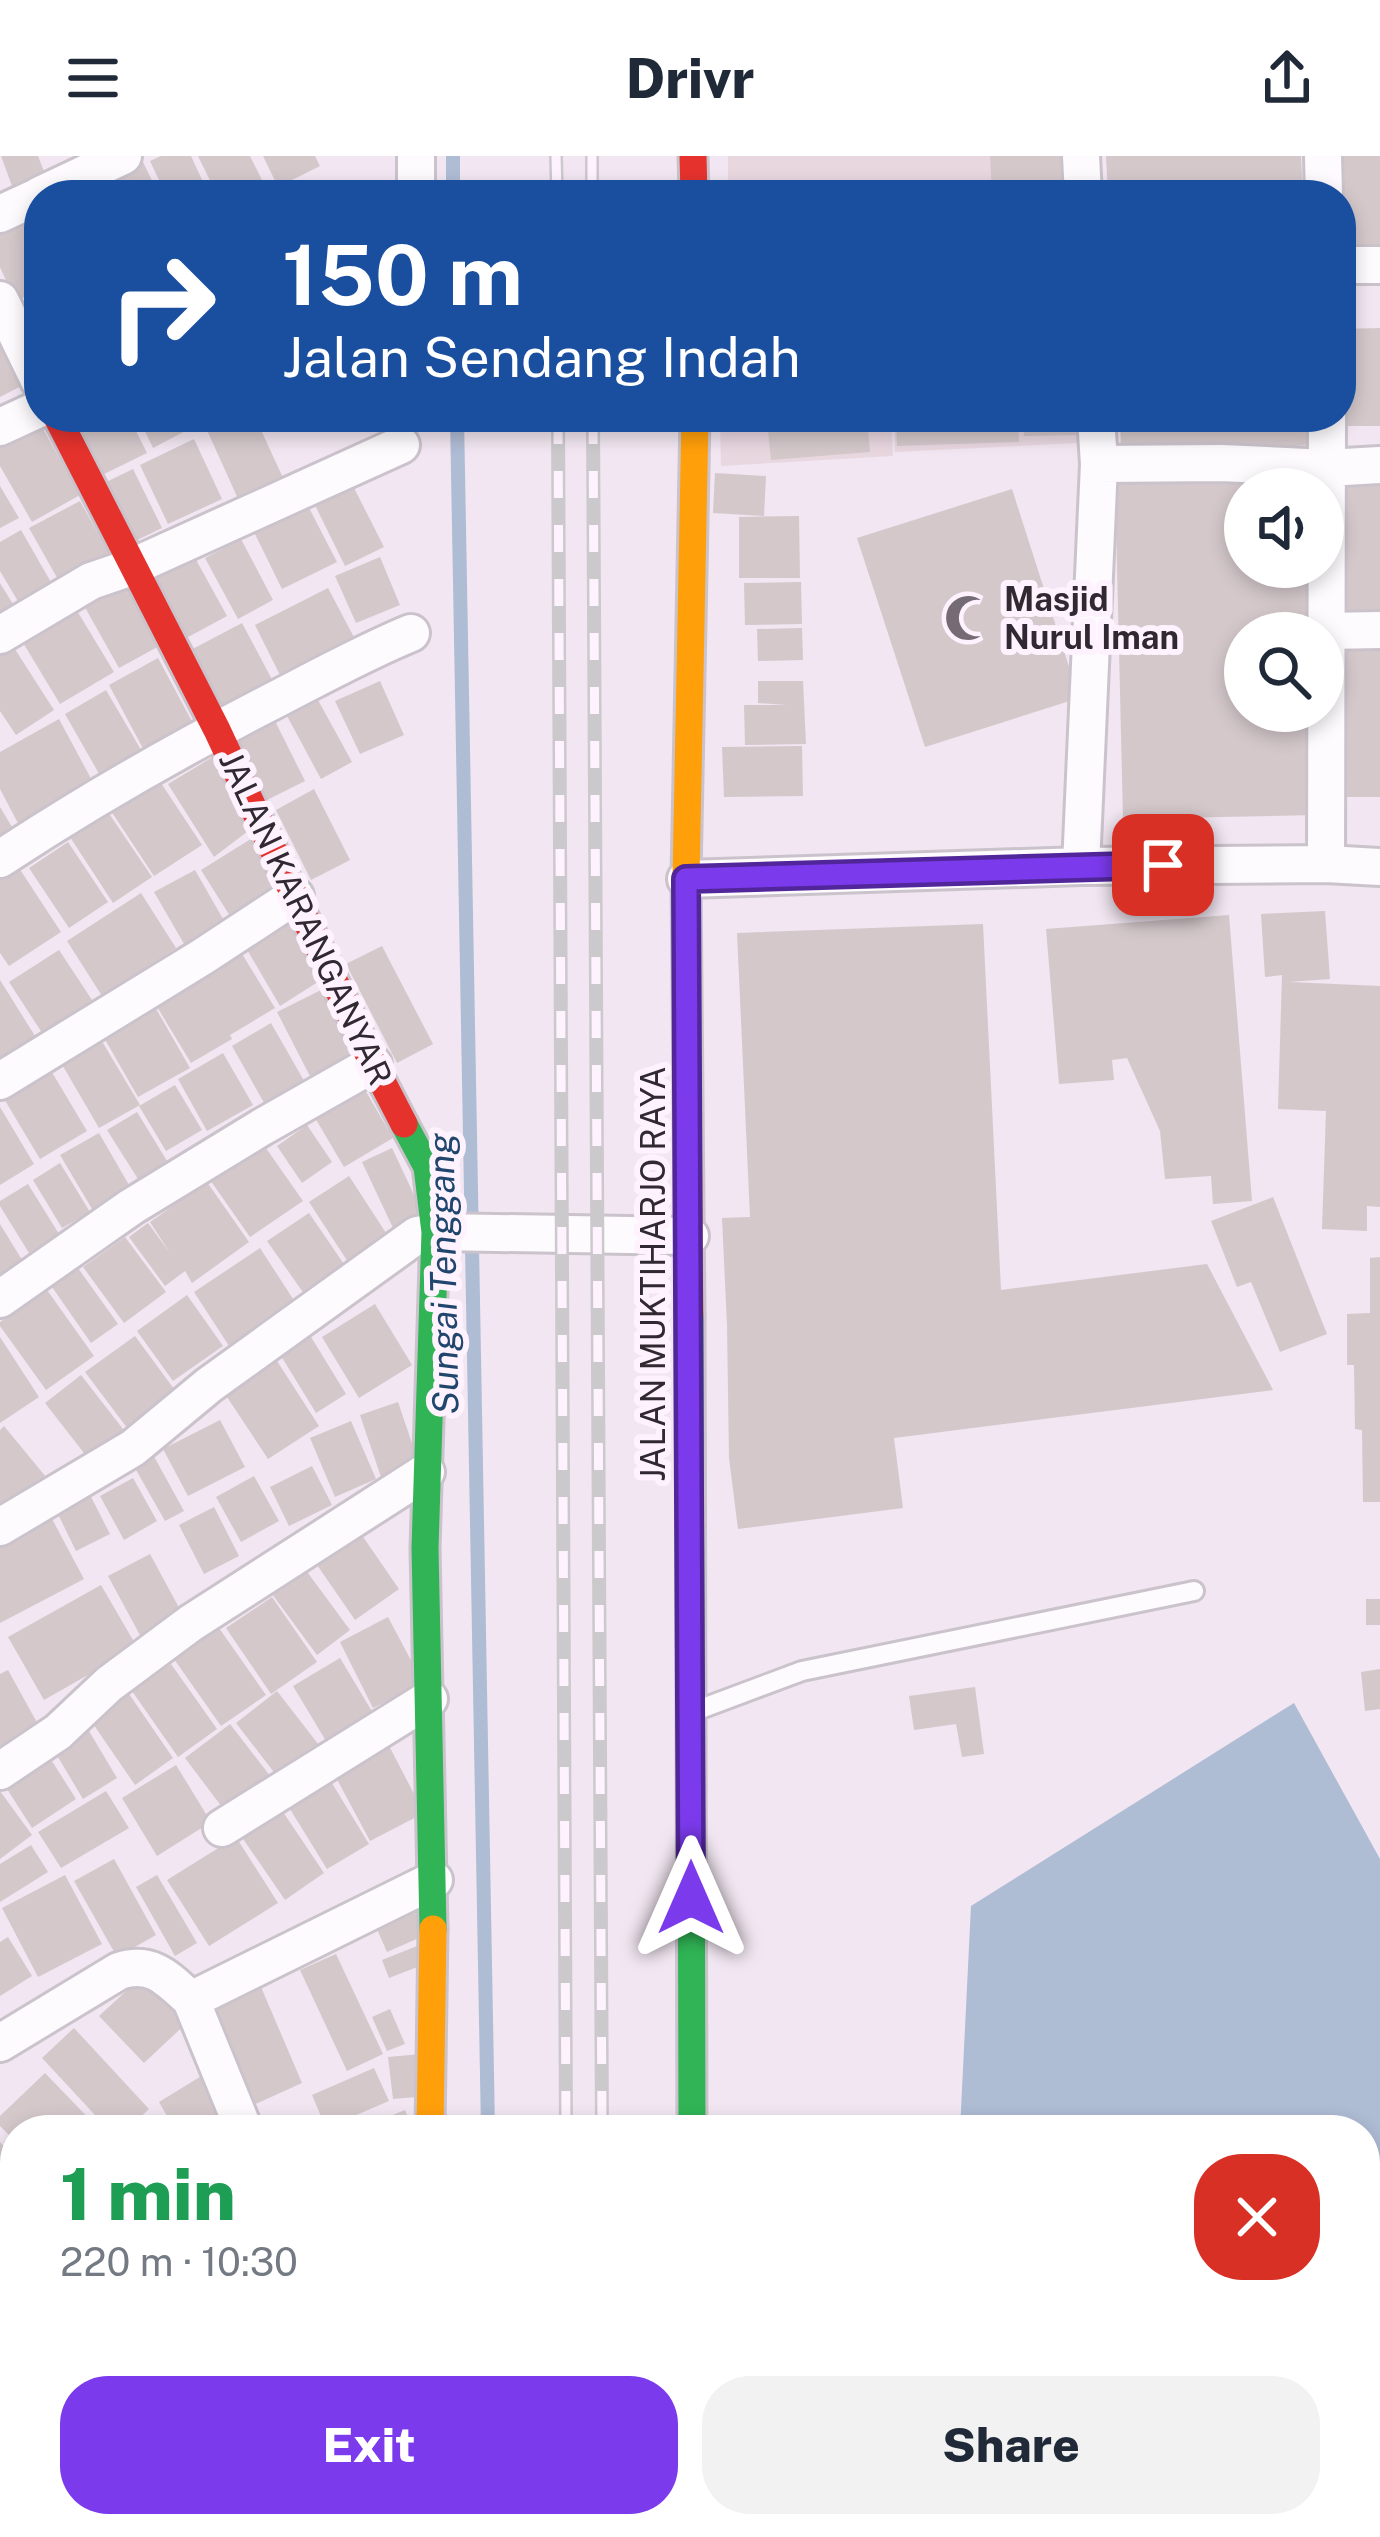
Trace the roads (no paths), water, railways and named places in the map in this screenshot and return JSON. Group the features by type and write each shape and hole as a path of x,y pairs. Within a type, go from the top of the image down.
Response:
{"street":[{"path":"72,180 122,156"},
{"path":"0,299 24,349"},
{"name":"JALAN KARANGANYAR","path":"64,432 217,730 373,1064 427,1167 437,1232 426,1472 434,1880 430,2115"},
{"name":"JALAN MUKTIHARJO RAYA","path":"692,2115 686,879 694,432"},
{"path":"1081,866 1097,432"},
{"path":"1327,432 1327,468"},
{"path":"0,635 91,580 132,567 401,446"},
{"path":"1099,464 1380,465"},
{"path":"1344,631 1380,630"},
{"path":"0,859 81,805 217,730 411,633"},
{"path":"1326,864 1327,732"},
{"path":"686,879 1081,866 1380,866"},
{"path":"0,1081 295,896"},
{"path":"0,1299 131,1207 373,1064"},
{"path":"0,1527 133,1448 209,1385 417,1235 690,1236"},
{"path":"0,1771 58,1732 109,1684 190,1623 426,1472"},
{"path":"222,1828 429,1699"},
{"path":"190,2000 434,1880"},
{"path":"0,2043 119,1971 136,1966 162,1974 190,2000 238,2115"}],"lane":[{"path":"691,1712 802,1671 1194,1592"}],"water":[{"path":"1294,1703 1380,1859 1380,2115 961,2115 971,1906"}],"waterway":[{"name":"Sungai Tenggang","path":"453,156 453,180"},
{"name":"Sungai Tenggang","path":"457,432 488,2115"}],"railway":[{"path":"556,156 557,180"},
{"path":"592,156 592,180"},
{"path":"558,432 566,2115"},
{"path":"593,432 602,2115"}],"place":[{"name":"Masjid Nurul Iman","path":"968,618"}]}
